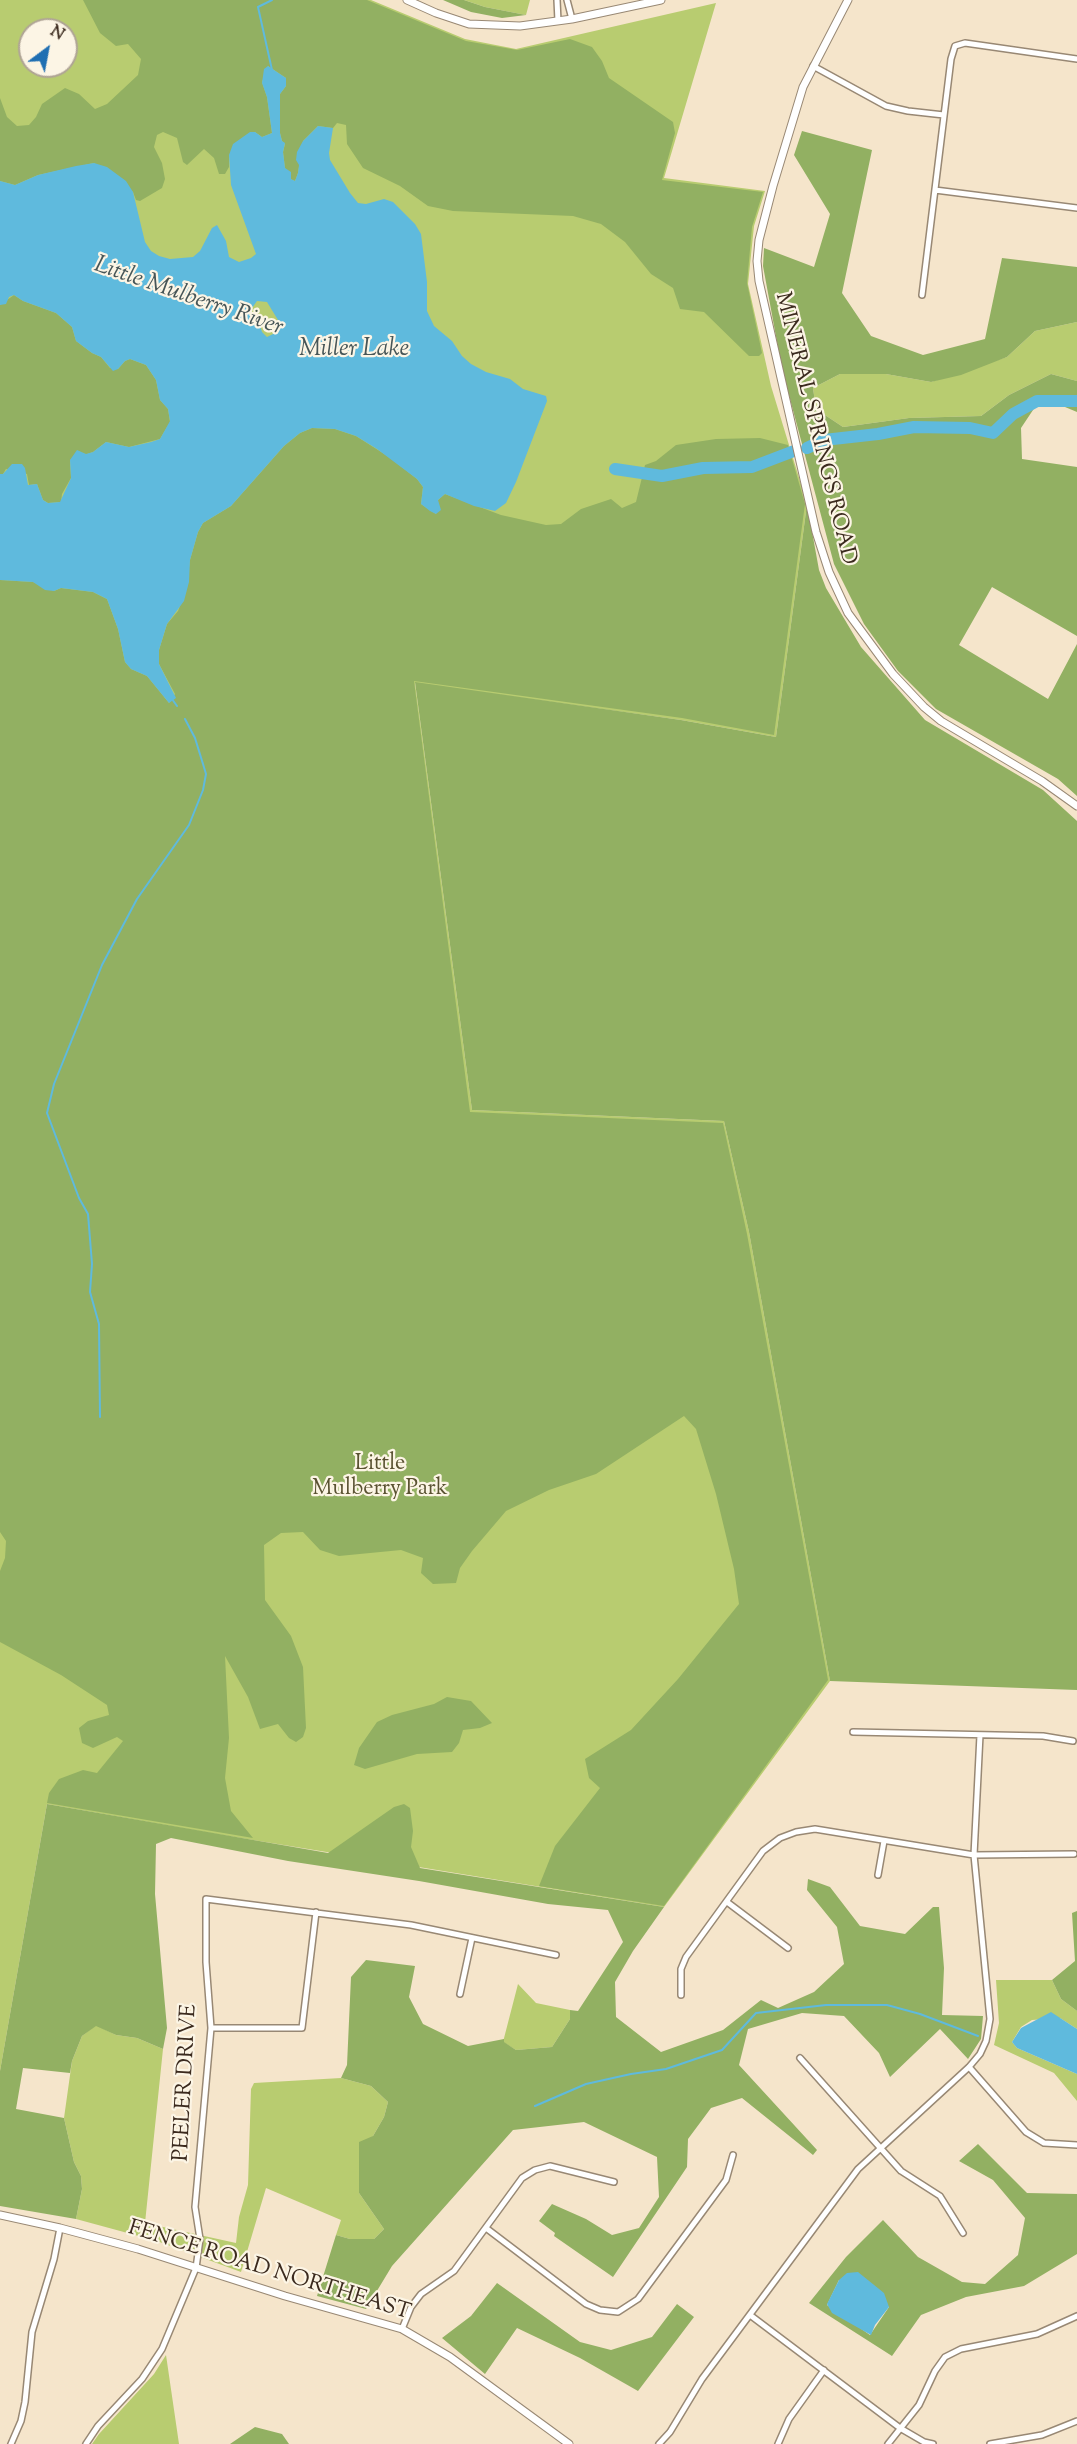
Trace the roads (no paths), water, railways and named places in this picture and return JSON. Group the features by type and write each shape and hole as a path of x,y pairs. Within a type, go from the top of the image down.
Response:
{"street":[{"path":"407,0 469,24 520,26 572,19 661,0"},
{"path":"557,0 558,21"},
{"path":"567,0 572,19"},
{"name":"MINERAL SPRINGS ROAD","path":"848,0 803,87 773,186 759,240 757,261 759,281 786,391 816,531 829,573 848,613 892,674 941,721 1042,781 1077,806"},
{"path":"922,295 951,59 955,46 965,43 1077,59"},
{"path":"812,66 886,106 944,115"},
{"path":"934,190 1077,208"},
{"path":"853,1732 1042,1736 1073,1741"},
{"path":"659,2444 670,2432 702,2379 858,2169 969,2067 980,2054 986,2041 990,2019 974,1855 980,1735"},
{"path":"681,1995 681,1969 686,1957 763,1851 780,1838 796,1832 815,1829 974,1855 1074,1854"},
{"path":"878,1875 884,1841"},
{"name":"PEELER DRIVE","path":"86,2444 98,2426 142,2379 162,2349 195,2268 200,2239 195,2207 211,2028 206,1962 206,1899 316,1912"},
{"path":"727,1902 788,1948"},
{"path":"211,2028 302,2028 316,1912 411,1925 556,1955"},
{"path":"460,1994 472,1938"},
{"path":"800,2058 901,2171 940,2196 963,2233"},
{"path":"969,2067 1026,2133 1044,2143 1077,2145"},
{"path":"486,2228 586,2304 600,2310 618,2312 638,2299 726,2180 733,2155"},
{"path":"402,2329 411,2307 421,2294 454,2271 522,2178 536,2170 550,2166 615,2182"},
{"name":"FENCE ROAD NORTHEAST","path":"0,2215 138,2249 285,2296 402,2329 450,2357 569,2444"},
{"path":"11,2444 21,2421 32,2332 54,2259 60,2228"},
{"path":"750,2315 900,2428 924,2442 933,2444"},
{"path":"888,2444 919,2405 935,2371 945,2356 961,2349 1037,2334 1077,2316"},
{"path":"778,2444 789,2419 824,2370"},
{"path":"990,2444 1042,2435 1077,2421"},
{"path":"666,2444 670,2432"}],"water":[{"name":"Miller Lake","path":"268,66 286,78 286,86 280,94 280,133 285,143 283,152 285,168 291,172 291,179 295,181 298,173 297,152 303,141 318,126 333,128 330,160 358,203 366,204 384,199 393,202 415,224 421,234 427,282 427,311 434,326 452,341 462,356 471,364 486,372 510,379 523,389 546,396 547,401 516,482 506,503 495,511 474,506 445,494 438,500 441,510 436,514 421,504 423,487 417,479 356,436 335,429 312,428 300,433 284,446 231,506 203,523 198,532 190,560 189,582 184,601 167,624 159,650 159,664 176,698 169,703 147,676 131,669 125,662 118,629 107,599 93,592 61,588 54,591 45,590 33,582 0,580 0,474 3,474 12,464 22,464 28,485 37,484 43,500 48,503 60,502 71,478 70,460 77,450 86,454 93,452 106,442 129,447 151,442 160,439 170,421 168,409 160,400 156,380 146,365 130,359 113,371 101,357 76,341 72,327 56,313 23,301 14,295 9,297 6,304 0,305 0,181 15,185 38,175 94,163 107,167 126,181 133,192 145,242 151,251 159,256 170,259 193,257 200,251 212,228 217,225 226,241 229,257 239,262 251,258 256,254 231,185 229,155 233,144 250,132 255,132 262,137 272,133 267,97 262,83 264,69","holes":["257,301 267,302 278,320 273,334 267,337 262,332 259,322 252,316 252,308"]},
{"path":"1051,2012 1077,2029 1077,2074 1017,2048 1012,2042 1021,2028"},
{"path":"858,2272 884,2293 889,2307 875,2325 871,2335 832,2313 827,2304 839,2280 847,2273"}],"waterway":[{"path":"272,0 258,7 272,70"},
{"name":"Little Mulberry River","path":"807,448 824,440 914,427 970,428 993,433 1013,414 1037,401 1077,401"},
{"name":"Little Mulberry River","path":"615,469 662,476 703,468 752,467 794,451"},
{"path":"172,699 177,706"},
{"path":"100,1417 99,1324 90,1292 92,1264 88,1214 79,1198 47,1113 54,1084 102,965 137,899 189,825 203,790 206,774 195,738 185,719"},
{"path":"535,2106 586,2084 666,2069 722,2050 756,2013 826,2005 887,2005 920,2014 978,2036"}],"park label":[{"name":"Little Mulberry Park","path":"380,1478"}]}
